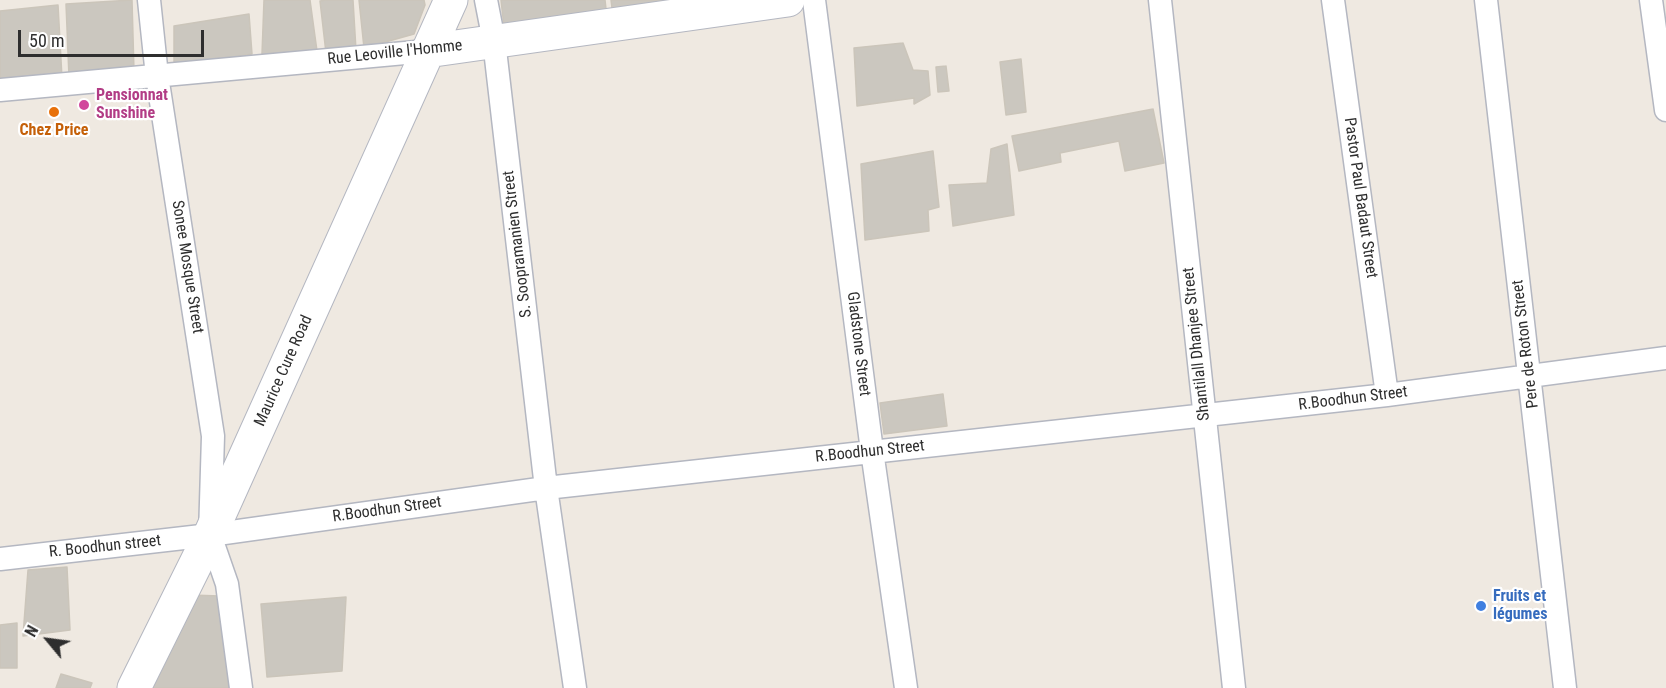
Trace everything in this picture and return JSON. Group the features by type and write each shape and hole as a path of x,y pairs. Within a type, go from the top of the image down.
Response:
{"main road":[{"name":"Maurice Cure Road","path":"134,688 210,535 451,0"},
{"name":"Rue Leoville l'Homme","path":"427,51 788,0"}],"street":[{"name":"Sonee Mosque Street","path":"149,0 157,76 213,436 210,535"},
{"name":"S. Soopramanien Street","path":"486,0 494,42 546,488 575,688"},
{"name":"Gladstone Street","path":"814,0 872,451 906,688"},
{"name":"Shantilall Dhanjee Street","path":"1160,0 1234,688"},
{"name":"Pastor Paul Badaut Street","path":"1333,0 1387,395"},
{"name":"Pere de Roton Street","path":"1486,0 1565,688"},
{"path":"1651,0 1666,111"},
{"name":"Rue Leoville l'Homme","path":"0,90 427,51"},
{"name":"R.Boodhun Street","path":"210,535 546,488 1387,395 1666,358"},
{"path":"210,535 227,584 241,688"},
{"name":"R. Boodhun street","path":"0,559 210,535"}],"building":[{"path":"132,0 134,71 69,77 66,4"},
{"path":"264,0 310,0 317,51 262,54"},
{"path":"353,0 356,50 326,53 320,1"},
{"path":"359,0 424,0 425,5 414,34 364,48"},
{"path":"501,0 605,0 607,18 505,36"},
{"path":"611,0 673,0 613,16"},
{"path":"58,5 62,78 0,85 0,11"},
{"path":"249,14 252,54 174,67 174,26"},
{"path":"903,43 913,70 928,71 930,95 914,104 914,98 857,106 854,48"},
{"path":"1021,59 1026,112 1006,115 1000,62"},
{"path":"946,66 949,91 938,92 936,67"},
{"path":"1153,109 1164,163 1125,171 1119,141 1060,153 1061,162 1019,171 1012,136"},
{"path":"1007,144 1014,215 953,226 949,185 987,183 991,149"},
{"path":"933,151 939,207 928,210 929,231 865,240 861,164"},
{"path":"943,394 947,426 884,434 880,403"},
{"path":"67,567 70,630 23,636 28,570"},
{"path":"190,595 220,596 231,688 134,688"},
{"path":"346,597 342,671 267,677 261,604"},
{"path":"17,623 17,668 0,668 0,625"},
{"path":"61,674 92,683 90,688 56,688"}],"place":[{"name":"Pensionnat Sunshine","path":"84,105"},
{"name":"Chez Price","path":"54,112"},
{"name":"Fruits et légumes","path":"1481,606"}]}
